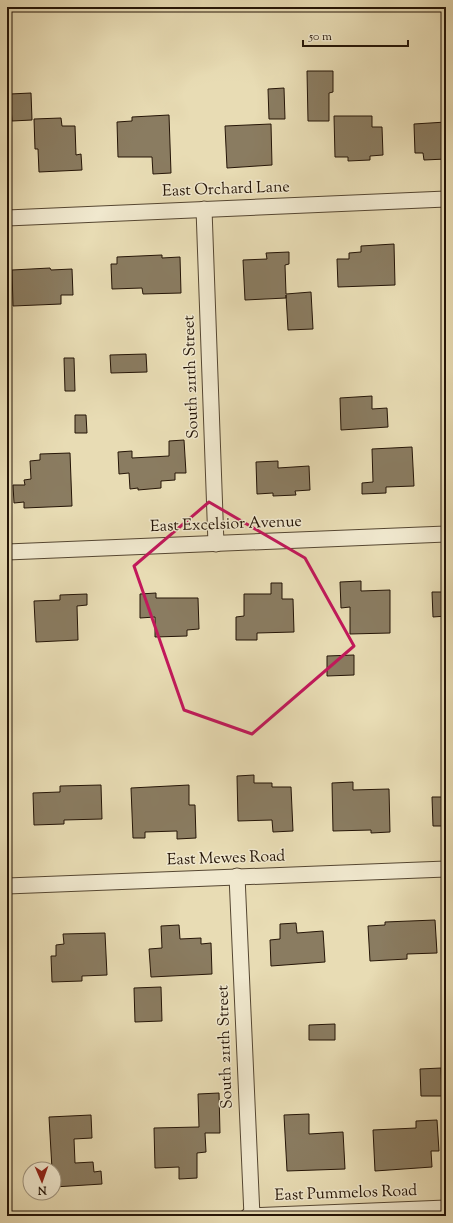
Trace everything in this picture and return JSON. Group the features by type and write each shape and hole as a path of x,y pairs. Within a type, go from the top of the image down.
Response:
{"street":[{"name":"East Orchard Lane","path":"7,218 446,199"},
{"name":"South 211th Street","path":"204,209 216,544"},
{"name":"East Excelsior Avenue","path":"7,552 446,534"},
{"name":"East Mewes Road","path":"7,886 446,869"},
{"name":"South 211th Street","path":"237,876 252,1216"},
{"name":"East Pummelos Road","path":"248,1216 446,1208"}],"highlighted area":[{"path":"209,502 305,558 354,646 252,734 184,710 134,566"}],"building":[{"path":"307,71 333,71 333,92 329,93 329,121 308,121"},
{"path":"284,88 285,119 269,119 268,89"},
{"path":"31,93 32,120 12,121 10,94"},
{"path":"169,115 171,173 153,174 152,157 118,157 117,122 132,121 132,117"},
{"path":"334,116 372,116 372,127 382,127 383,155 370,156 370,160 348,161 348,157 335,157"},
{"path":"61,118 62,126 75,126 76,155 81,154 82,170 39,172 38,149 35,149 34,119"},
{"path":"446,122 446,159 424,160 423,153 415,153 414,124"},
{"path":"271,124 272,165 227,168 225,126"},
{"path":"394,244 395,285 338,287 337,259 349,259 349,253 361,252 361,246"},
{"path":"289,252 289,264 285,265 286,294 311,292 313,329 288,330 286,295 286,298 245,300 243,260 267,259 266,253"},
{"path":"162,255 162,258 180,257 181,293 143,294 142,288 112,289 111,264 117,264 117,257"},
{"path":"50,268 51,270 72,269 73,295 61,295 61,304 13,306 12,270"},
{"path":"146,354 147,372 111,373 110,355"},
{"path":"64,358 74,358 75,391 65,391"},
{"path":"372,396 372,409 387,408 388,427 341,430 340,398"},
{"path":"75,415 86,415 87,433 75,433"},
{"path":"184,440 186,473 175,473 175,480 161,481 161,488 138,490 138,488 130,489 129,473 119,474 118,452 132,451 132,458 169,456 169,441"},
{"path":"412,447 414,486 386,487 386,493 362,494 362,483 373,482 372,449"},
{"path":"70,453 72,506 24,508 24,502 14,503 13,485 25,485 24,480 31,479 30,461 40,460 40,454"},
{"path":"278,461 278,468 309,466 310,490 295,491 296,495 273,496 273,493 257,494 256,462"},
{"path":"361,581 361,591 390,590 390,633 350,634 350,607 341,608 340,582"},
{"path":"271,583 282,583 282,599 293,599 294,632 257,633 257,640 236,640 236,617 244,616 244,594 271,594"},
{"path":"432,592 446,592 446,616 433,617"},
{"path":"156,593 156,598 198,598 199,629 187,630 187,636 155,637 155,617 140,618 140,594"},
{"path":"87,594 87,605 77,606 78,640 36,642 34,601 60,600 60,595"},
{"path":"354,655 354,675 327,676 327,656"},
{"path":"254,775 254,783 272,783 272,787 291,787 293,831 273,832 272,820 238,821 237,776"},
{"path":"353,782 353,790 389,789 390,832 371,833 371,830 333,831 332,783"},
{"path":"101,785 102,819 64,820 64,824 34,825 33,793 60,792 60,786"},
{"path":"189,785 189,805 195,805 196,838 177,839 177,831 145,832 145,838 133,838 131,788"},
{"path":"432,797 446,797 446,826 433,826"},
{"path":"435,920 437,953 407,954 407,959 370,961 368,926 385,925 385,922"},
{"path":"296,923 297,933 323,931 325,962 271,966 270,940 280,939 280,924"},
{"path":"179,925 180,939 201,938 201,944 211,943 212,974 151,977 149,949 162,948 161,926"},
{"path":"105,933 107,975 82,976 82,981 52,982 51,956 56,956 56,945 64,944 63,934"},
{"path":"161,987 162,1021 135,1022 134,988"},
{"path":"335,1024 335,1040 309,1040 309,1025"},
{"path":"441,1068 442,1096 421,1096 420,1069"},
{"path":"219,1093 220,1133 205,1133 206,1152 197,1153 197,1178 179,1179 179,1167 155,1168 154,1128 199,1127 198,1094"},
{"path":"309,1114 309,1134 343,1132 345,1169 287,1171 284,1115"},
{"path":"91,1115 92,1138 74,1139 75,1163 93,1162 94,1172 101,1171 102,1184 62,1186 62,1161 52,1161 49,1117"},
{"path":"437,1120 439,1151 431,1151 432,1167 375,1171 373,1130 416,1128 416,1121"}]}
